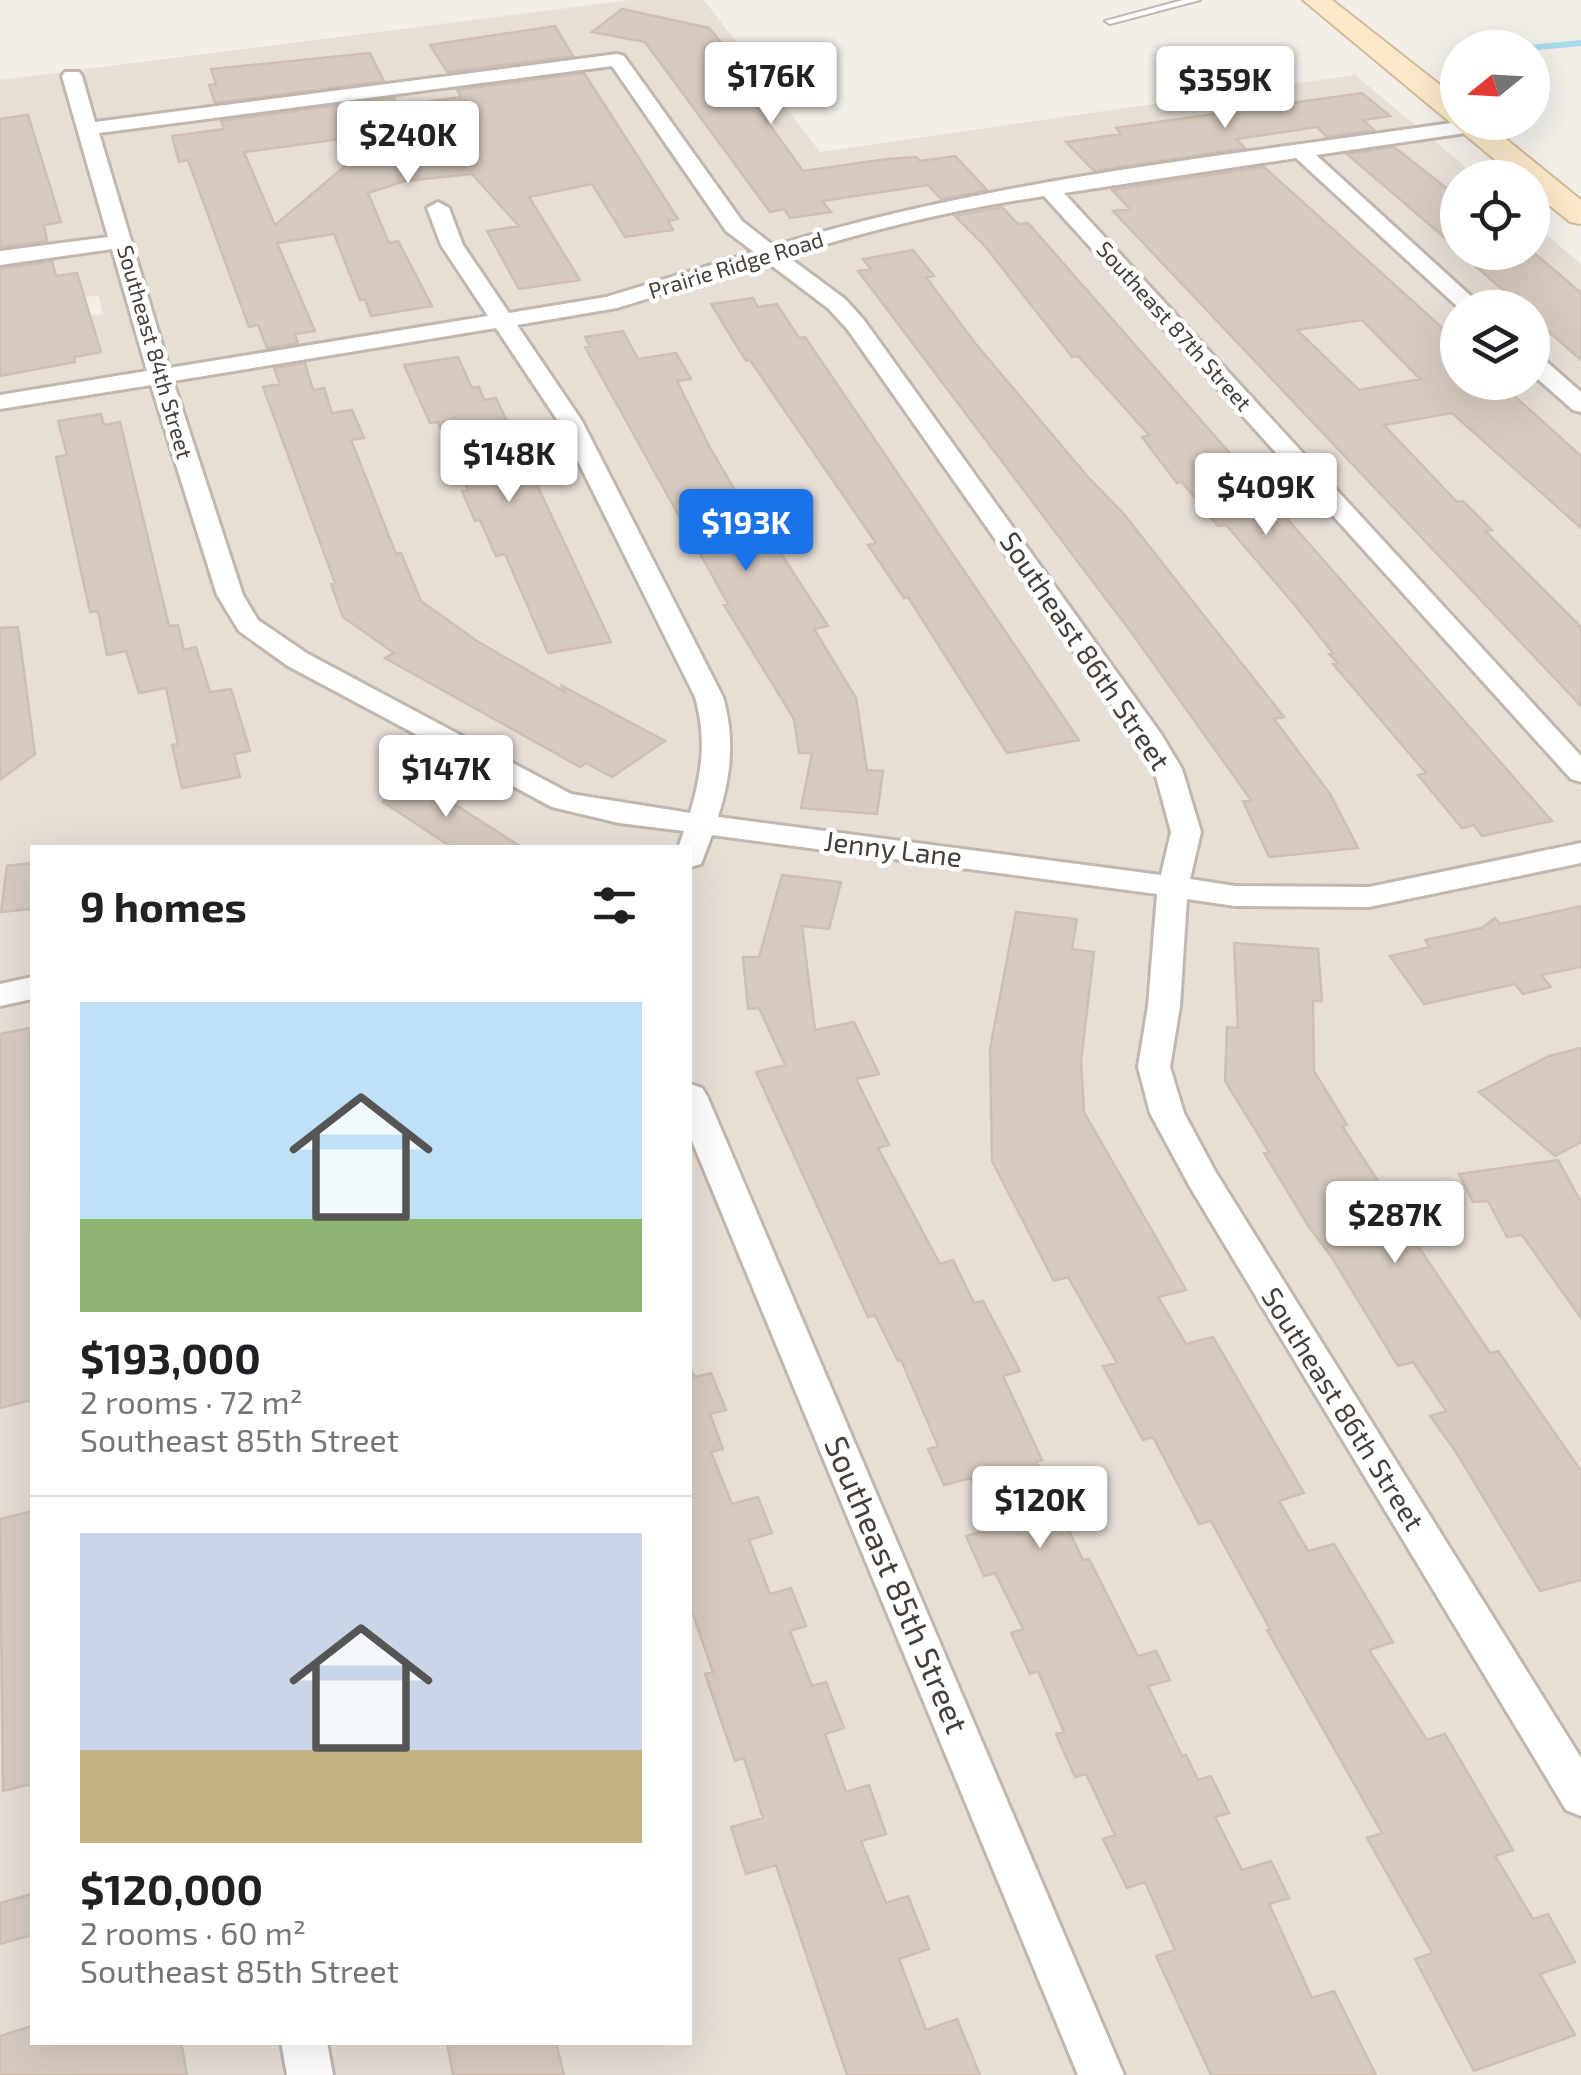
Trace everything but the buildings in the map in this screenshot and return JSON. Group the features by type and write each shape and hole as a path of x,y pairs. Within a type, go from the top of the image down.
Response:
{"street":[{"path":"1316,0 1440,100"},
{"name":"Southeast 86th Street","path":"87,129 617,60 734,226 837,304 856,325 1168,769 1186,832 1173,887 1164,1006 1154,1067 1167,1113 1202,1178 1581,1796"},
{"name":"Southeast 84th Street","path":"72,76 160,377 230,594 248,625"},
{"name":"Prairie Ridge Road","path":"0,402 609,304 912,212 1301,152 1440,126"},
{"path":"1489,140 1581,215"},
{"path":"1301,152 1453,290"},
{"name":"Southeast 87th Street","path":"1050,190 1581,773"},
{"path":"438,208 452,245 570,421 709,697 718,720 716,780 692,851"},
{"path":"0,258 123,241"},
{"path":"1550,377 1581,405"},
{"name":"Jenny Lane","path":"248,625 298,660 562,801 701,825 1236,896 1369,896 1581,853"},
{"path":"0,995 30,988"},
{"name":"Southeast 85th Street","path":"692,1101 1101,2075"},
{"path":"305,2045 310,2075"}],"lane":[{"path":"1110,21 1195,0"}],"shaded area":[{"path":"631,0 704,0 820,152 1355,75 1458,160 1440,160 1440,270 1550,270 1550,238 1581,264 1581,2075 0,2075 0,329 103,314 98,295 0,308 0,80"}],"waterway":[{"path":"1550,46 1581,43"}]}
